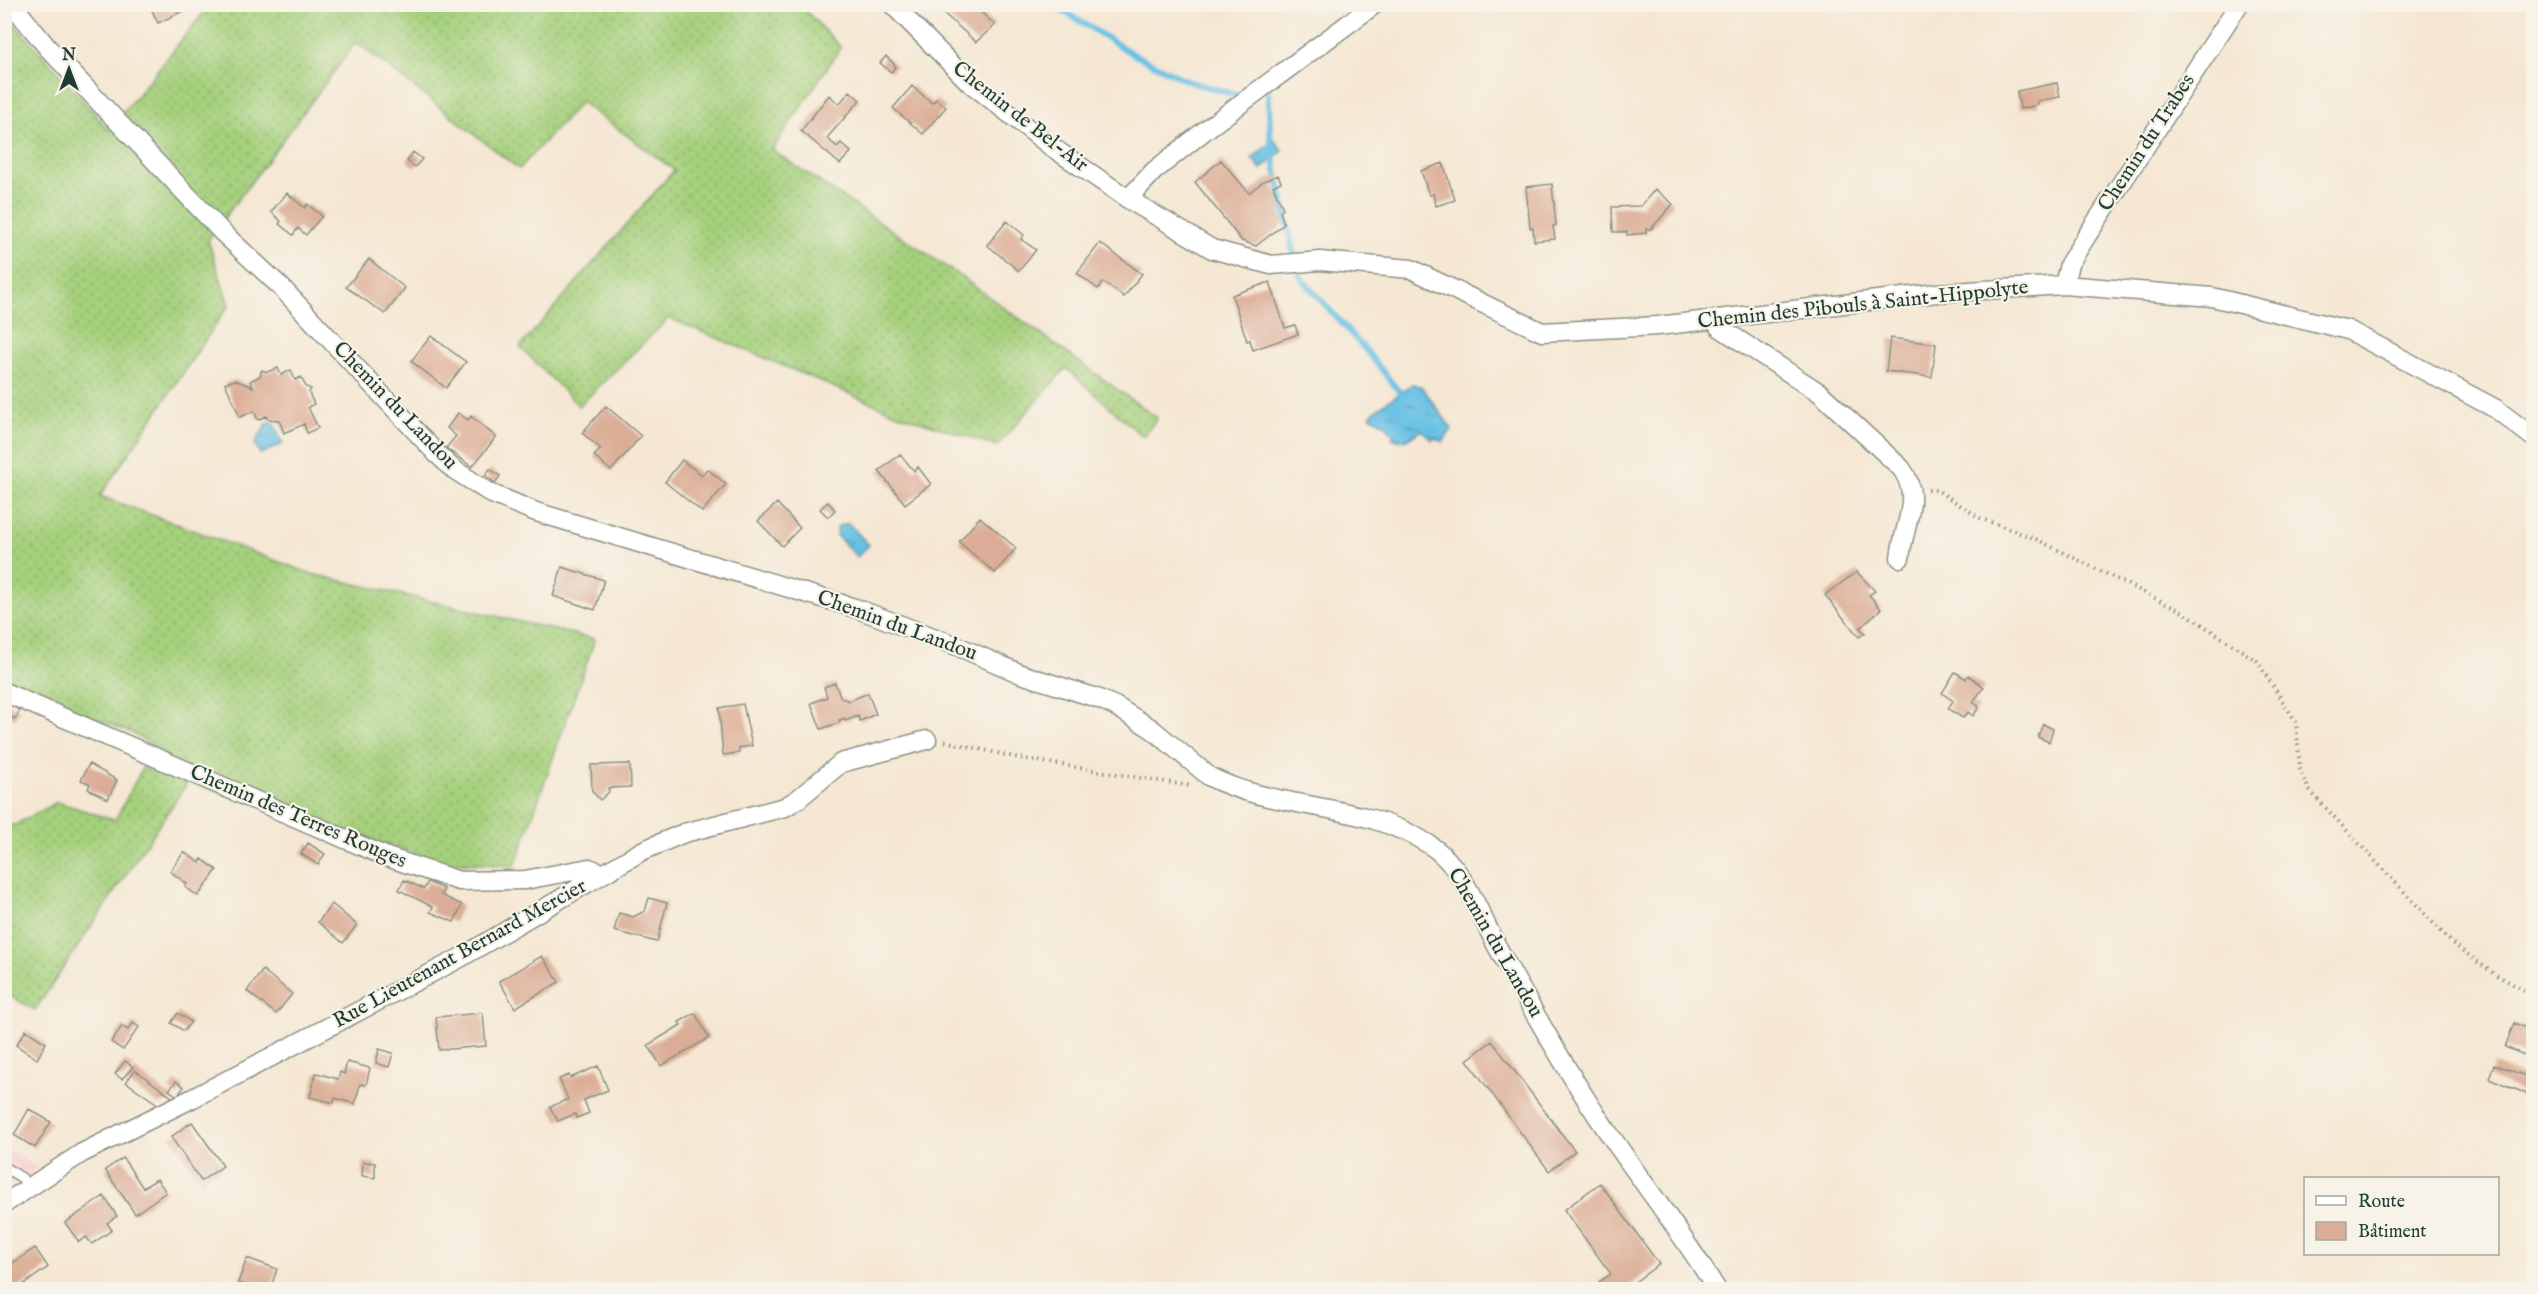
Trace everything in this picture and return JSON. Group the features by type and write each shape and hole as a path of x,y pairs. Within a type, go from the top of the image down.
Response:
{"street":[{"name":"Chemin du Landou","path":"12,4 47,46 155,161 224,233 280,286 437,454 472,482 492,494 536,512 855,608 957,646 1021,674 1097,698 1115,706 1152,729 1210,777 1234,788 1261,796 1363,815 1416,837 1444,856 1462,880 1499,950 1582,1092 1718,1290"},
{"name":"Chemin de Bel-Air","path":"892,4 969,82 1049,145 1128,199 1212,249"},
{"path":"1128,199 1154,171 1199,135 1375,4"},
{"name":"Chemin du Trabes","path":"2064,285 2069,264 2239,4"},
{"name":"Chemin des Pibouls à Saint-Hippolyte","path":"1212,249 1270,265 1320,261 1411,269 1542,332 1718,320 1937,293 2064,285 2212,297 2348,330 2496,409 2534,438"},
{"path":"1718,320 1719,327 1826,398 1901,468 1910,482 1912,491 1910,519 1900,558"},
{"name":"Chemin des Terres Rouges","path":"4,692 387,856 459,881 525,879 589,868 597,871 600,876"},
{"name":"Rue Lieutenant Bernard Mercier","path":"4,1204 82,1153 193,1098 460,958 642,851 684,833 785,807 798,799 834,768 850,759 927,740"}],"lane":[{"path":"4,1167 22,1178 29,1188"}],"path":[{"path":"1912,491 1937,490 1980,518 2038,540 2186,613 2257,661 2296,722 2300,769 2309,790 2452,943 2493,973 2534,996"},
{"path":"927,740 1186,786 1198,786 1210,777"}],"shaded area":[{"path":"4,1147 38,1168 9,1187 5,1184"}],"green space":[{"path":"210,5 800,5 841,47 772,150 963,278 1157,418 1143,437 1066,368 997,446 898,414 669,318 579,406 520,347 674,170 581,102 519,169 356,42 208,240 229,305 100,496 312,574 595,639 515,866 443,862 188,782 35,1010 5,993 5,822 13,826 57,802 115,820 154,746 132,733 5,682 4,12 109,130"}],"water":[{"path":"1274,140 1283,151 1261,169 1252,158"},
{"path":"1412,384 1422,387 1452,429 1443,442 1435,438 1432,440 1422,430 1407,439 1396,440 1392,438 1395,436 1385,424 1370,416"},
{"path":"273,422 283,444 260,454 255,443 267,424"},
{"path":"848,523 869,545 857,557 836,535 838,526"}],"building":[{"path":"149,4 185,4 187,9 158,23"},
{"path":"945,4 972,4 995,25 976,42 940,10"},
{"path":"886,56 896,66 891,72 880,63"},
{"path":"2057,83 2060,97 2037,101 2038,105 2020,109 2017,91"},
{"path":"912,86 932,103 936,99 946,107 923,134 893,108"},
{"path":"850,91 860,100 827,138 837,147 841,143 851,152 840,164 801,131 829,95 839,104"},
{"path":"413,152 422,159 415,167 407,161"},
{"path":"1221,160 1249,193 1264,181 1278,175 1281,182 1273,186 1283,208 1280,211 1284,224 1256,246 1242,241 1195,182"},
{"path":"1443,163 1455,200 1436,206 1433,194 1429,195 1421,171"},
{"path":"1552,184 1555,239 1534,241 1533,228 1530,228 1526,187"},
{"path":"1655,189 1673,204 1651,229 1646,229 1646,233 1627,235 1627,232 1613,232 1612,207 1641,206"},
{"path":"287,193 305,208 307,204 322,216 306,235 298,228 293,235 279,224 281,221 271,212"},
{"path":"1007,221 1024,235 1021,239 1036,250 1019,271 987,245"},
{"path":"1100,243 1142,274 1124,297 1103,282 1098,289 1077,273"},
{"path":"369,259 405,288 385,314 346,287"},
{"path":"1270,282 1285,328 1295,325 1298,334 1253,350 1250,340 1247,341 1232,295"},
{"path":"431,336 466,362 446,388 411,361"},
{"path":"1890,338 1936,344 1932,377 1886,371"},
{"path":"278,368 281,375 291,370 295,380 301,377 306,387 311,389 309,393 314,404 308,407 318,428 307,433 304,424 284,433 279,420 268,419 266,416 258,420 254,411 240,417 225,383 235,380 253,387 250,381 260,376 262,370 267,372"},
{"path":"606,406 641,436 611,471 594,456 601,449 582,433"},
{"path":"458,413 468,420 471,416 496,437 472,467 446,448 456,436 447,428"},
{"path":"900,454 914,471 918,467 931,484 905,504 879,471"},
{"path":"682,460 702,475 707,469 726,484 702,512 665,482"},
{"path":"490,469 500,476 495,483 485,475"},
{"path":"828,502 835,510 828,517 820,509"},
{"path":"777,503 800,528 782,546 758,521"},
{"path":"980,517 1016,548 995,573 959,542"},
{"path":"562,567 604,580 595,610 553,596"},
{"path":"1857,572 1875,591 1869,595 1881,609 1860,628 1865,633 1859,637 1825,595"},
{"path":"1955,672 1966,679 1968,675 1984,687 1973,702 1979,707 1973,716 1968,712 1963,718 1948,709 1953,701 1942,693"},
{"path":"835,683 841,698 849,701 868,693 876,714 860,721 858,716 845,721 844,718 839,720 841,722 821,729 811,703 827,697 824,687"},
{"path":"8,704 20,710 15,719 4,713 4,705"},
{"path":"743,704 752,746 739,748 739,753 723,755 719,708"},
{"path":"2043,724 2053,729 2049,742 2038,737"},
{"path":"89,764 117,780 108,799 88,789 90,784 81,780"},
{"path":"630,764 631,787 608,788 609,792 600,800 592,791 591,765"},
{"path":"308,843 325,854 318,865 301,854"},
{"path":"184,852 200,863 202,859 217,870 198,896 185,887 187,884 170,871"},
{"path":"404,880 424,889 428,882 444,889 441,895 462,905 454,922 430,912 433,907 399,890"},
{"path":"649,898 667,903 657,942 614,931 619,913 633,917 645,911"},
{"path":"332,904 357,925 343,943 318,922"},
{"path":"542,956 559,982 515,1008 499,981"},
{"path":"263,970 292,994 276,1014 247,991"},
{"path":"178,1013 191,1022 184,1031 171,1023"},
{"path":"483,1013 486,1046 439,1050 436,1017"},
{"path":"695,1013 709,1038 661,1066 648,1045 681,1025 679,1022"},
{"path":"133,1023 139,1027 123,1050 111,1042 122,1026 128,1030"},
{"path":"2514,1023 2534,1031 2534,1059 2505,1047"},
{"path":"26,1030 46,1043 37,1059 16,1045"},
{"path":"1492,1041 1575,1151 1549,1171 1467,1060"},
{"path":"379,1049 393,1053 389,1067 376,1063"},
{"path":"125,1061 133,1067 122,1079 115,1074"},
{"path":"347,1062 370,1068 366,1085 360,1084 355,1104 335,1098 334,1103 310,1097 316,1073 338,1079 340,1072 344,1074"},
{"path":"2494,1064 2534,1079 2534,1097 2489,1078"},
{"path":"598,1066 608,1090 584,1100 589,1113 577,1118 575,1114 558,1121 550,1107 568,1099 559,1079 569,1075 570,1078"},
{"path":"135,1070 173,1098 159,1105 126,1082"},
{"path":"176,1081 184,1087 177,1096 169,1090"},
{"path":"29,1109 51,1122 35,1148 14,1135"},
{"path":"192,1122 223,1166 201,1181 171,1137"},
{"path":"123,1158 143,1188 157,1179 166,1192 135,1214 105,1170"},
{"path":"363,1162 375,1163 375,1178 362,1176"},
{"path":"1600,1183 1659,1264 1624,1290 1604,1290 1599,1282 1611,1274 1564,1210"},
{"path":"104,1196 117,1216 107,1223 112,1230 92,1244 86,1237 79,1242 65,1223"},
{"path":"35,1248 48,1267 16,1290 9,1290 4,1284 4,1269"},
{"path":"247,1258 277,1269 270,1290 257,1290 238,1283"}],"waterway":[{"path":"1052,4 1133,54 1190,82 1238,95"},
{"path":"1268,93 1271,146 1294,256"},
{"path":"1299,272 1302,279 1370,355 1401,394"}]}
